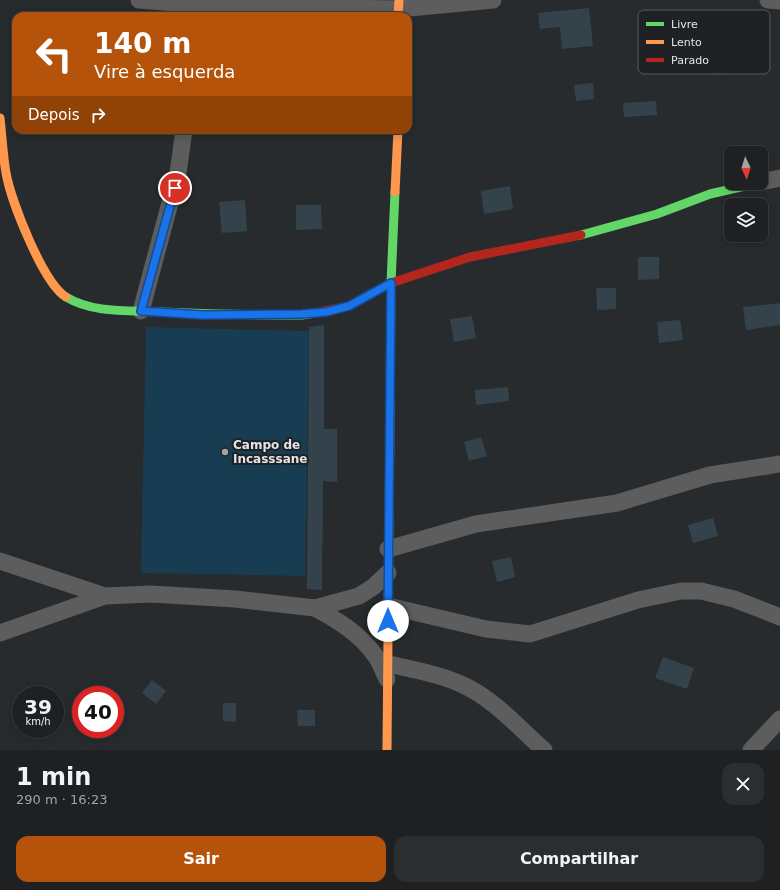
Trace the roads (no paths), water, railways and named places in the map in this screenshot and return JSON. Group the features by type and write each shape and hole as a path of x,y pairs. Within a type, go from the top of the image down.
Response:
{"street":[{"path":"140,0 212,11 399,8 493,0"},
{"path":"768,0 780,1"},
{"path":"0,118 6,174 18,211 41,266 59,292 74,302 107,310 203,315 302,314 326,312 349,306 391,283 470,257 592,233 657,214 710,194 727,190"},
{"path":"141,311 178,173 183,134"},
{"path":"387,750 389,664 388,549 391,283 398,134"},
{"path":"768,181 780,178"},
{"path":"388,549 476,524 617,503 710,475 780,464"},
{"path":"0,561 105,596"},
{"path":"0,633 105,596 151,594 315,608 359,596 373,587 388,574"},
{"path":"388,606 486,629 530,634 638,600 681,591 701,591 734,599 780,617"},
{"path":"315,608 337,620 356,634 375,654 388,682"},
{"path":"389,664 440,676 464,685 497,708 544,750"},
{"path":"751,750 780,719"}],"place":[{"name":"Campo de Incasssane","path":"225,452"}]}
